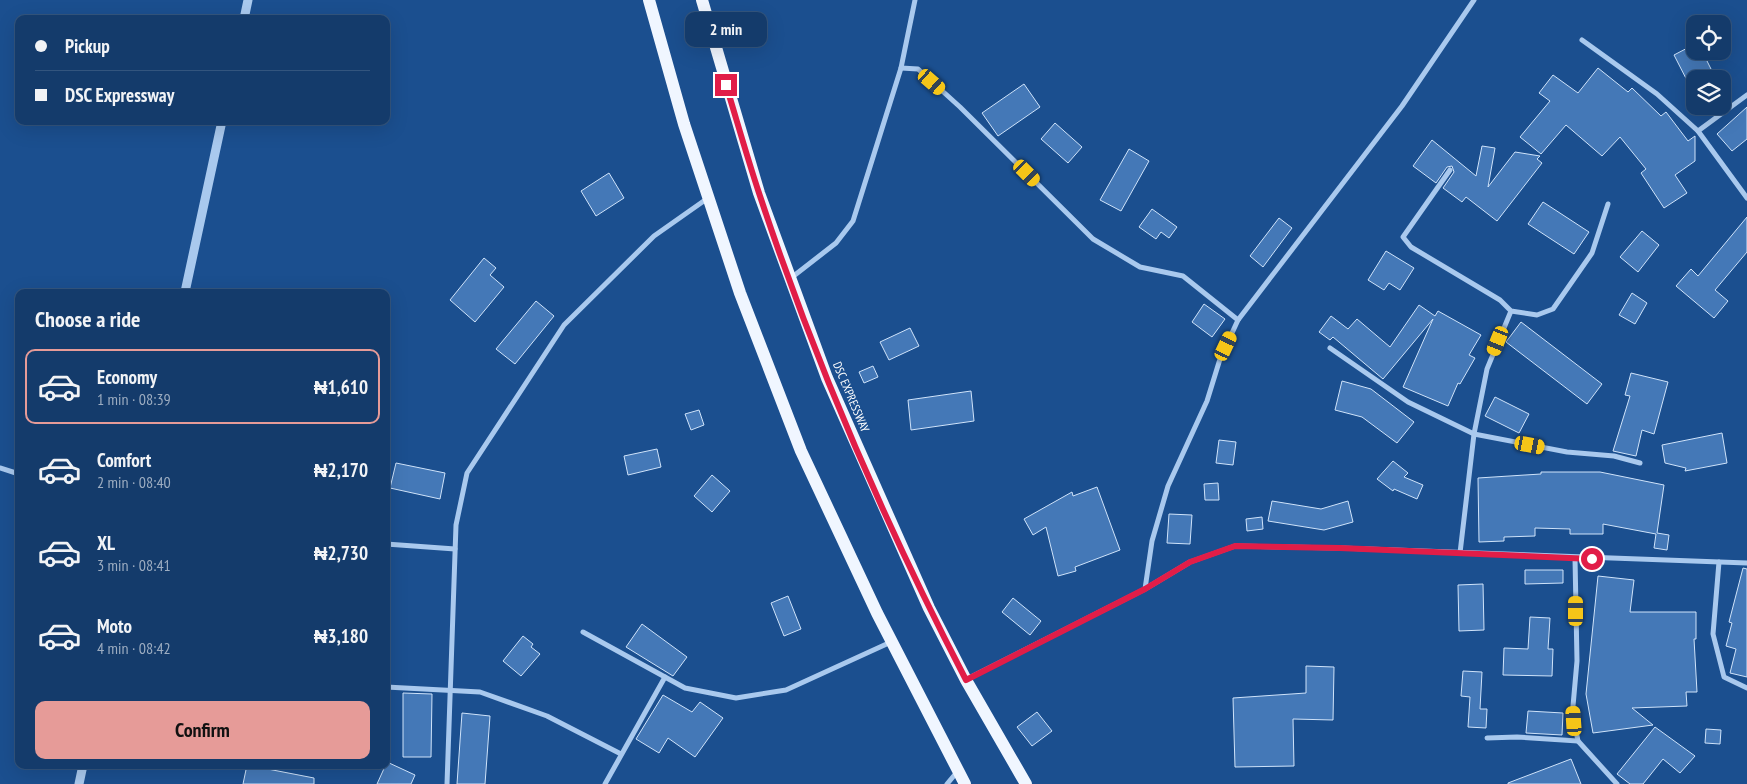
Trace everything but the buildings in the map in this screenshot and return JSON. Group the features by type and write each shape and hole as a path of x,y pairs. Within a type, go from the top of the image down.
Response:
{"main road":[{"path":"649,0 684,124 740,293 801,451 891,642 965,784"},
{"name":"DSC EXPRESSWAY","path":"702,0 759,193 827,378 929,608 966,680 1026,784"}],"street":[{"path":"245,15 248,0"},
{"path":"790,279 836,243 853,221 901,68 914,0"},
{"path":"1145,589 1152,541 1168,486 1207,402 1220,359 1238,320 1402,106 1474,0"},
{"path":"1582,40 1657,94 1698,131 1747,198"},
{"path":"901,68 918,69 1093,238 1140,267 1183,276 1238,320"},
{"path":"1698,131 1747,96"},
{"path":"186,289 221,125"},
{"path":"1450,170 1403,237 1411,247 1500,300 1512,311 1537,315 1553,309 1592,253 1608,204"},
{"path":"447,784 456,525 467,473 564,325 654,236 708,198"},
{"path":"1460,553 1474,434 1487,369 1512,311"},
{"path":"1330,348 1408,402 1474,434 1567,452 1614,456 1640,463"},
{"path":"0,468 15,473"},
{"path":"390,544 455,548"},
{"path":"966,680 1145,589 1190,562 1235,546 1340,548 1747,564"},
{"path":"1575,558 1577,661 1573,706 1578,741 1617,784"},
{"path":"1719,562 1713,634 1724,677 1747,688"},
{"path":"583,632 684,688 736,698 786,690 891,642"},
{"path":"605,784 665,677"},
{"path":"390,687 480,692 547,716 621,754"},
{"path":"1487,738 1517,737 1578,741"},
{"path":"79,784 82,769"},
{"path":"947,784 958,772"}],"route":[{"path":"726,85 759,193 827,378 929,608 966,680 1145,589 1190,562 1235,546 1340,548 1592,559"}]}
